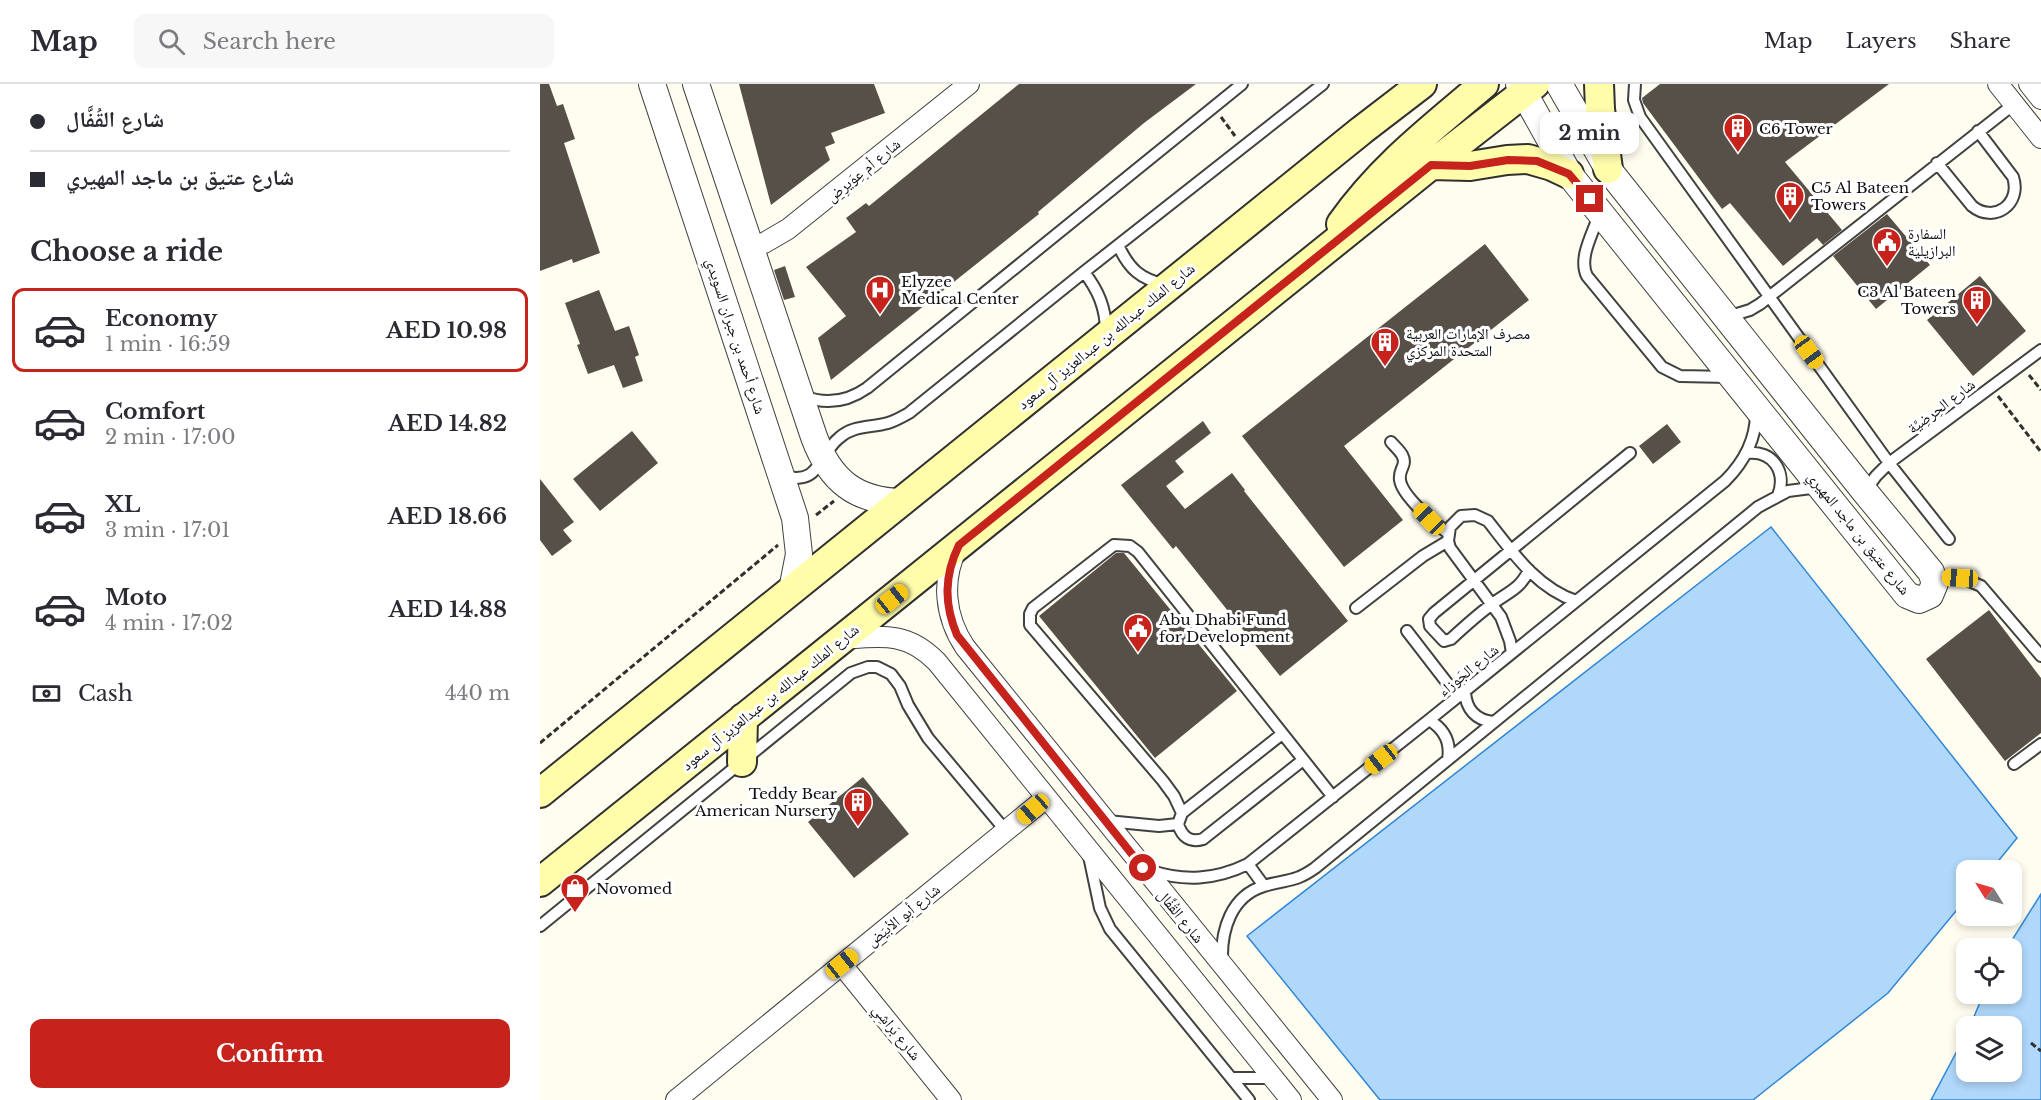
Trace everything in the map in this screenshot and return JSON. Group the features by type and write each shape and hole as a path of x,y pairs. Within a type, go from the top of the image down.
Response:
{"main road":[{"path":"1326,249 1354,205 1383,172 1484,84"},
{"path":"1599,84 1598,96 1608,169"},
{"name":"شارع الملك عبدالله بن عبدالعزيز آل سعود","path":"540,882 1431,165 1525,86"},
{"name":"شارع الملك عبدالله بن عبدالعزيز آل سعود","path":"546,783 792,590 1416,87"},
{"path":"1431,165 1470,166 1528,159 1569,174"},
{"path":"742,762 743,718"}],"street":[{"name":"شارع أحمد بن جبران السويدي","path":"652,84 782,476 797,529 799,554 792,590"},
{"path":"696,84 823,459 850,489 875,500 902,501"},
{"name":"شارع أم عِوَيرِض","path":"751,248 788,229 969,84"},
{"name":"شارع عتيق بن ماجد المهيري","path":"1525,86 1569,174 1907,595 1919,600 1930,595 1934,590 1935,577 1608,169 1559,84"},
{"path":"1998,84 2041,138"},
{"path":"2029,84 2041,99"},
{"name":"شارع القُفَّال","path":"959,545 949,569 948,609 954,628 971,654 1332,1100"},
{"name":"شارع القُفَّال","path":"842,639 879,636 898,638 924,649 1291,1100"},
{"path":"942,669 954,656 971,654"},
{"name":"شارع أبو الأبيَض","path":"676,1100 1046,798"},
{"name":"شارع بَراشِي","path":"842,964 951,1100"}],"lane":[{"path":"801,396 824,402 836,402 867,388 1242,84"},
{"path":"782,476 799,479 807,476 820,466 833,442 848,431 858,427 889,423 909,413 1323,84"},
{"path":"1635,84 1634,100 1640,117 1889,463 1948,540"},
{"path":"1727,317 1750,310 1770,297 2014,104"},
{"path":"1937,163 1978,211 1996,213 2004,209 2015,195 2016,186 2013,177 1978,131"},
{"path":"1600,212 1583,263 1584,270 1595,285 1662,367 1680,376 1733,377"},
{"path":"1118,246 1130,267 1143,277 1169,286"},
{"path":"1084,272 1099,293 1106,323 1106,337"},
{"name":"شارع الحِرضِيَّة","path":"1865,492 1889,463 2041,350"},
{"name":"شارع الجَوزاء","path":"1143,868 1172,877 1202,878 1232,872 1248,864 1725,481 1747,453 1754,430 1756,406"},
{"path":"1391,442 1403,457 1401,485 1421,510 1448,537"},
{"path":"1529,570 1514,591 1492,603 1451,639 1444,641 1430,626 1429,619 1434,614 1630,453"},
{"path":"1747,453 1763,454 1776,464 1781,479 1778,496"},
{"path":"1223,967 1223,934 1232,911 1247,894 1264,886 1287,882 1305,875 1758,507 1778,496 1799,489 1821,487"},
{"path":"1512,653 1506,628 1492,603 1450,548 1448,537 1450,527 1461,516 1475,514 1488,521 1529,570 1552,591 1576,601"},
{"path":"1356,608 1448,537"},
{"path":"1303,760 1203,839 1198,841 1187,839 1183,835 1174,796 1030,625 1030,614 1033,608 1097,563 1114,545 1124,544 1135,548 1333,797"},
{"path":"1935,577 1960,578 1981,586 2041,656"},
{"path":"1407,631 1465,698 1470,710 1481,719 1493,722"},
{"path":"540,927 851,674 868,667 885,670 896,680 928,738 1006,831"},
{"path":"1429,720 1436,724 1446,736 1448,759"},
{"path":"1105,820 1159,826 1180,819 1282,734"},
{"path":"2014,764 2041,744"},
{"path":"1088,850 1100,908 1110,929 1249,1100"},
{"path":"1248,864 1264,886"},
{"path":"1231,1078 1274,1078"}],"path":[{"path":"1214,107 1244,147"},
{"path":"2021,365 2041,390"},
{"path":"1991,387 2041,452"},
{"path":"540,743 797,529 850,489"},
{"path":"2031,1043 2041,1050"}],"water":[{"path":"1771,527 2017,838 1999,860 1956,860 1956,911 1888,993 1753,1100 1380,1100 1247,936"},
{"path":"2041,894 2041,1100 1931,1100 1956,1053 1956,1082 2022,1082 2022,1016 1974,1016 1979,1004 2022,1004 2022,938 2013,938"}],"building":[{"path":"540,84 549,84 557,106 563,104 575,139 564,143 600,253 573,263 572,259 540,271"},
{"path":"739,84 874,84 885,113 831,133 835,143 825,147 830,160 771,205"},
{"path":"1019,84 1196,84 1144,123 1038,212 1039,214 831,380 818,338 846,316 806,267 856,232 846,218 866,203 869,206"},
{"name":"C6 Tower","path":"1660,84 1889,84 1785,162 1842,230 1823,245 1817,238 1783,266 1730,203 1722,209 1643,103 1642,98"},
{"path":"1887,214 1930,265 1876,309 1833,256"},
{"name":"مصرف الإمارات العربية المتحدة المركزي","path":"1485,244 1529,300 1344,446 1403,520 1344,567 1242,436"},
{"path":"785,266 795,297 784,300 774,270"},
{"name":"C3 Al Bateen Towers","path":"1980,276 2026,331 1973,376 1927,320"},
{"path":"599,290 615,331 629,326 639,355 635,357 643,381 623,388 614,365 588,374 565,303"},
{"path":"1203,421 1211,433 1175,461 1184,472 1166,486 1185,509 1232,473 1348,621 1280,676 1176,546 1173,549 1121,485"},
{"path":"1667,424 1681,442 1653,464 1639,446"},
{"path":"632,431 658,463 600,511 573,479"},
{"path":"540,479 574,522 563,530 572,541 552,556 540,540"},
{"name":"Abu Dhabi Fund for Development","path":"1116,553 1124,553 1237,691 1155,758 1039,616"},
{"path":"1989,610 2041,678 2041,733 2005,761 1926,659"},
{"name":"Teddy Bear American Nursery","path":"863,777 909,834 854,878 808,822"}],"place":[{"name":"C6 Tower","path":"1738,154"},
{"name":"C5 Al Bateen Towers","path":"1790,222"},
{"name":"السفارة البرازيلية","path":"1887,268"},
{"name":"Elyzee Medical Center","path":"880,316"},
{"name":"C3 Al Bateen Towers","path":"1977,326"},
{"name":"مصرف الإمارات العربية المتحدة المركزي","path":"1385,368"},
{"name":"Abu Dhabi Fund for Development","path":"1138,654"},
{"name":"Teddy Bear American Nursery","path":"858,828"},
{"name":"Novomed","path":"575,914"}],"route":[{"path":"1143,868 957,635 948,609 947,582 949,569 959,545 1431,165 1470,166 1528,159 1569,174 1590,199"}]}
